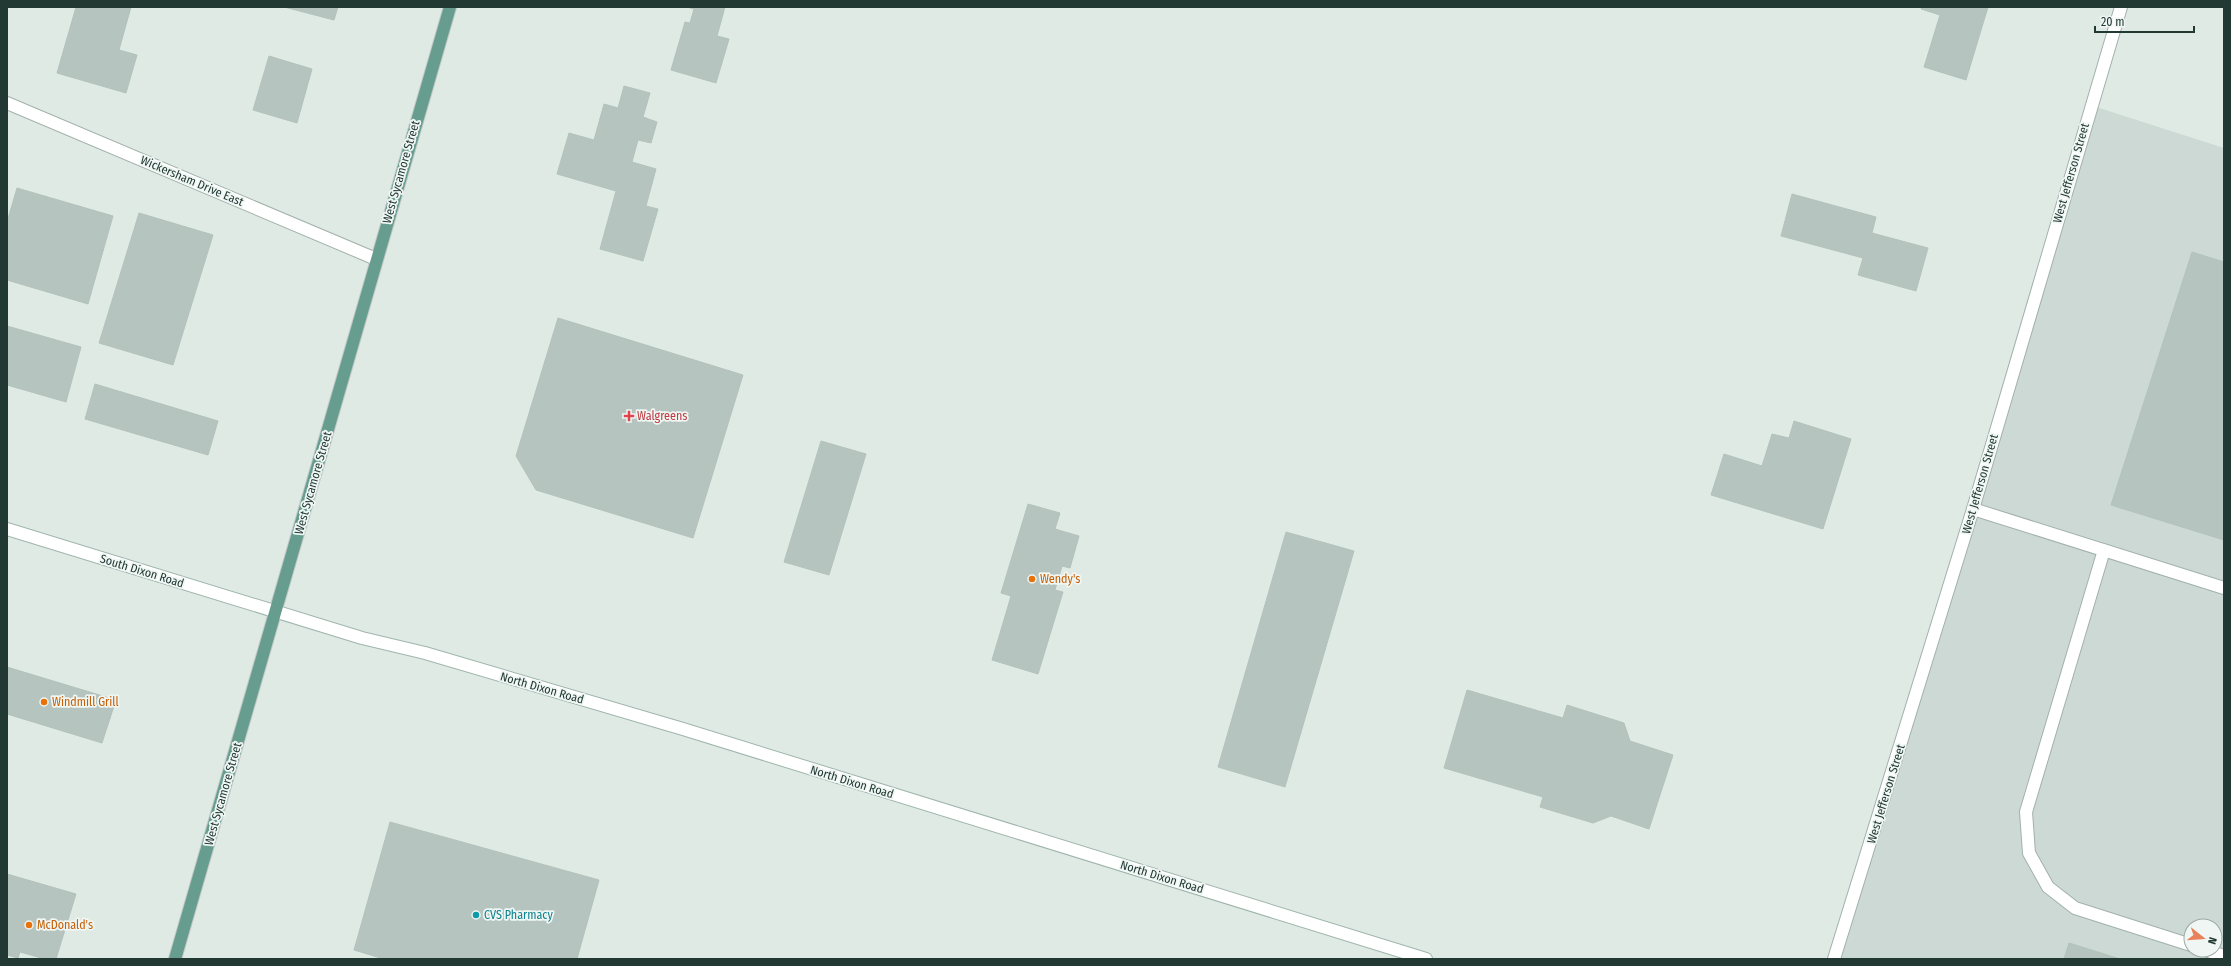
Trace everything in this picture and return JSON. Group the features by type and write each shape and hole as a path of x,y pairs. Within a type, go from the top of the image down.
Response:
{"main road":[{"name":"West Sycamore Street","path":"175,959 450,7"},
{"name":"West Jefferson Street","path":"1834,959 1973,509 2120,7"},
{"name":"Wickersham Drive East","path":"7,103 376,259"},
{"path":"1973,509 2224,588"},
{"name":"South Dixon Road","path":"7,529 276,612"},
{"path":"2104,550 2026,812 2030,853 2048,887 2075,908 2183,942"},
{"name":"North Dixon Road","path":"276,612 362,638 425,653 683,729 1426,959"}],"shaded area":[{"path":"2090,105 2224,148 2224,959 1833,959"}],"building":[{"path":"76,7 131,7 119,50 137,55 126,93 57,73"},
{"path":"284,7 338,7 334,20"},
{"path":"687,7 725,7 717,36 729,39 716,83 671,70 685,22 690,23 694,9"},
{"path":"1922,7 1988,7 1966,80 1924,67 1940,15 1921,9"},
{"path":"269,56 312,69 297,123 253,110"},
{"path":"624,86 650,93 643,117 657,122 651,143 638,140 632,162 656,169 646,206 658,209 643,261 600,249 616,191 557,174 569,133 594,140 604,104 618,108"},
{"path":"17,188 113,216 88,304 7,280 7,222"},
{"path":"1792,194 1876,217 1872,233 1928,248 1916,291 1858,275 1863,258 1781,236"},
{"path":"139,213 213,235 173,365 99,343"},
{"path":"2192,252 2224,262 2224,540 2111,505"},
{"name":"Walgreens","path":"558,318 743,375 693,538 536,490 516,456"},
{"path":"7,326 81,347 66,402 7,385"},
{"path":"95,384 218,421 208,455 85,419"},
{"path":"1794,421 1851,439 1823,529 1711,495 1724,454 1762,466 1772,434 1789,438"},
{"path":"821,441 866,454 829,575 784,562"},
{"name":"Wendy's","path":"1028,504 1060,513 1055,529 1079,536 1070,568 1062,566 1055,590 1063,592 1038,674 992,660 1011,596 1001,593"},
{"path":"1286,532 1354,551 1285,787 1218,767"},
{"path":"7,667 116,700 102,743 7,714"},
{"path":"1467,690 1563,718 1567,705 1624,723 1630,741 1673,755 1649,829 1611,816 1593,823 1540,807 1543,797 1444,768"},
{"name":"CVS Pharmacy","path":"390,822 599,880 577,959 384,959 354,950"},
{"path":"7,874 76,894 56,959 45,959 20,952 18,958 7,955"},
{"path":"2069,943 2120,959 2064,959"}],"place":[{"name":"Walgreens","path":"629,416"},
{"name":"Wendy's","path":"1032,579"},
{"name":"Windmill Grill","path":"44,702"},
{"name":"CVS Pharmacy","path":"476,915"},
{"name":"McDonald's","path":"29,925"}]}
